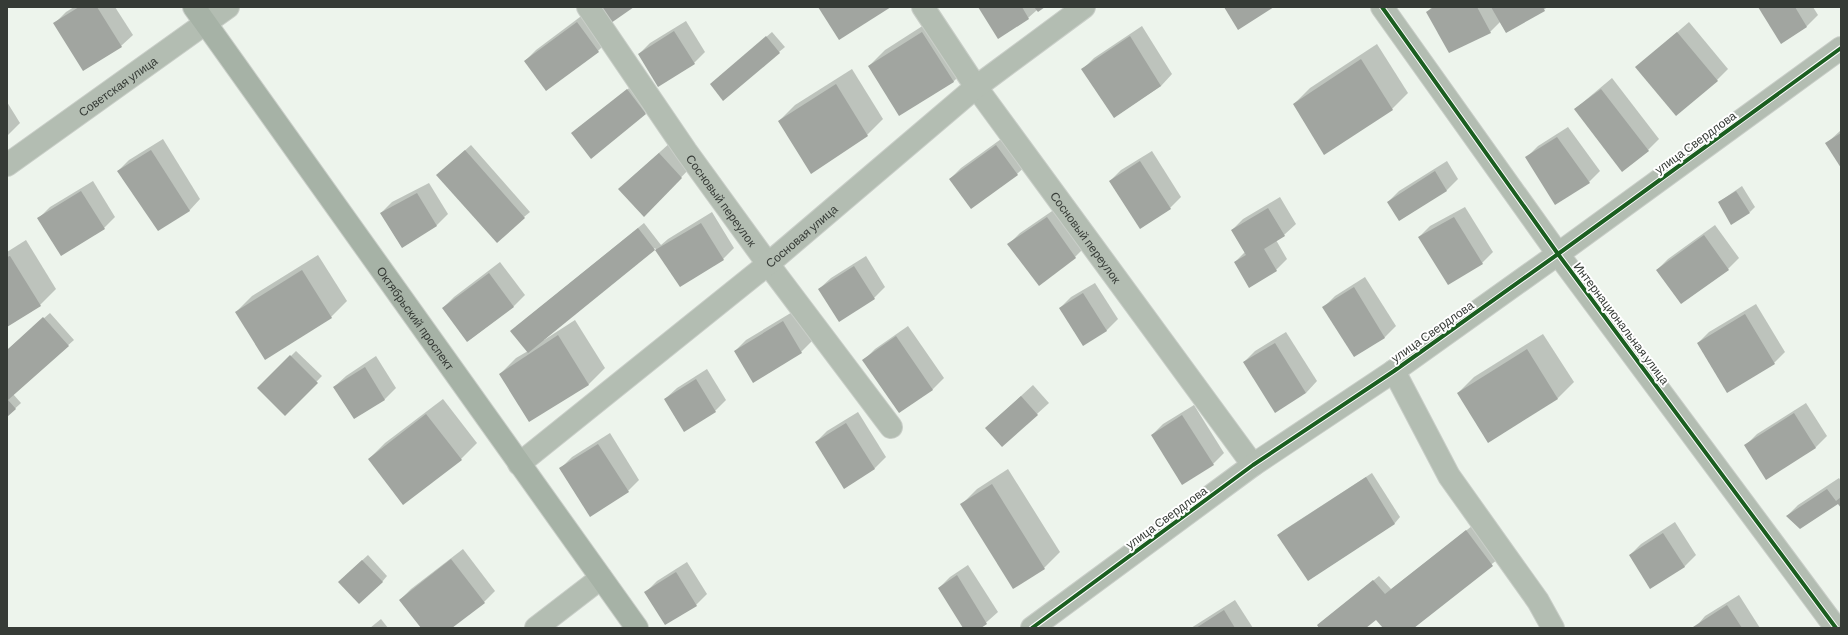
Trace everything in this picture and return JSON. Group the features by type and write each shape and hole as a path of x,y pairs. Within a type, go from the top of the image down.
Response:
{"street":[{"name":"Советская улица","path":"7,165 200,15 228,7"},
{"name":"Сосновый переулок","path":"588,7 686,151 768,264 892,427"},
{"name":"Сосновый переулок","path":"923,7 976,87 1252,465"},
{"name":"Сосновая улица","path":"519,464 768,264 976,87 1084,7"},
{"name":"Интернациональная улица","path":"1382,7 1558,254 1836,628"},
{"name":"Октябрьский проспект","path":"200,15 637,628"},
{"name":"улица Свердлова","path":"1032,628 1252,465 1394,371 1558,254 1841,48"},
{"path":"1394,371 1449,476 1538,601 1553,628"},
{"path":"536,628 601,578"}],"building":[{"path":"79,7 97,7 122,47 83,71 53,23"},
{"path":"601,7 634,7 611,23"},
{"path":"818,7 891,7 839,40"},
{"path":"978,7 1022,7 1029,19 998,39"},
{"path":"1034,7 1045,7 1038,12"},
{"path":"1224,7 1274,7 1238,30"},
{"path":"1434,7 1477,7 1491,33 1449,53 1426,12"},
{"path":"1491,7 1543,7 1545,11 1506,33"},
{"path":"1758,7 1795,7 1807,27 1781,44"},
{"path":"577,22 599,52 546,91 524,61"},
{"path":"674,31 695,64 658,87 638,54"},
{"path":"922,32 954,82 899,116 868,66"},
{"path":"1677,32 1718,81 1676,116 1635,67"},
{"path":"766,36 780,53 723,101 710,84"},
{"path":"1130,36 1161,86 1114,118 1081,69"},
{"path":"1361,59 1393,110 1324,155 1293,104"},
{"path":"836,84 868,136 811,174 778,121"},
{"path":"627,89 646,114 591,159 571,133"},
{"path":"1601,89 1649,151 1622,172 1574,109"},
{"path":"1841,133 1841,168 1825,143"},
{"path":"1557,137 1590,183 1555,205 1525,157"},
{"path":"996,145 1018,175 971,209 949,179"},
{"path":"151,150 190,211 158,231 117,171"},
{"path":"465,150 525,218 497,243 436,175"},
{"path":"659,153 682,178 644,217 618,189"},
{"path":"1140,161 1171,209 1140,229 1109,181"},
{"path":"1435,171 1447,191 1399,221 1387,202"},
{"path":"81,191 105,229 61,256 37,218"},
{"path":"1736,191 1750,213 1731,225 1718,202"},
{"path":"417,193 437,226 402,248 380,213"},
{"path":"1268,208 1285,236 1264,249 1277,271 1249,288 1234,262 1246,255 1231,230"},
{"path":"1047,217 1076,258 1039,286 1007,244"},
{"path":"1454,217 1483,264 1448,285 1418,237"},
{"path":"701,223 724,260 680,287 655,250"},
{"path":"638,228 655,250 528,353 510,331"},
{"path":"1704,235 1729,270 1681,304 1656,270"},
{"path":"10,256 41,306 7,327 7,257"},
{"path":"854,266 875,299 839,322 818,289"},
{"path":"302,270 332,318 265,360 235,312"},
{"path":"489,273 514,307 467,342 442,308"},
{"path":"1354,287 1385,338 1354,357 1322,307"},
{"path":"1083,293 1107,331 1083,346 1059,308"},
{"path":"1745,314 1775,364 1727,393 1697,343"},
{"path":"43,317 69,346 8,400 16,409 7,417 7,350"},
{"path":"783,321 802,353 753,383 734,351"},
{"path":"558,335 589,385 529,422 499,374"},
{"path":"896,336 933,390 899,413 862,360"},
{"path":"1275,343 1306,393 1275,413 1243,362"},
{"path":"1527,349 1558,399 1488,443 1457,393"},
{"path":"290,355 318,383 285,416 257,388"},
{"path":"365,367 385,400 354,419 333,387"},
{"path":"696,379 716,412 684,432 664,399"},
{"path":"1021,396 1038,415 1002,447 985,428"},
{"path":"1794,413 1816,448 1766,480 1744,445"},
{"path":"426,414 462,460 403,505 368,459"},
{"path":"1182,415 1214,465 1182,485 1151,435"},
{"path":"846,423 875,469 844,489 815,442"},
{"path":"598,444 629,492 590,517 559,468"},
{"path":"1366,477 1395,524 1308,581 1277,535"},
{"path":"992,484 1045,569 1013,589 960,504"},
{"path":"1827,489 1836,501 1841,497 1841,508 1838,504 1800,529 1786,516"},
{"path":"1466,530 1493,566 1414,628 1383,628 1376,620 1366,628 1319,628 1317,625 1373,580 1385,594"},
{"path":"1663,533 1685,567 1650,589 1629,555"},
{"path":"451,559 485,603 452,628 421,628 399,600"},
{"path":"362,560 383,582 359,604 338,582"},
{"path":"676,572 697,606 665,625 644,592"},
{"path":"957,575 987,624 981,628 963,628 938,588"},
{"path":"1727,605 1742,628 1693,628 1693,627"},
{"path":"1224,610 1235,628 1196,628"}],"cycle path":[{"path":"1382,7 1558,254 1836,628"},
{"path":"1032,628 1253,465 1394,371 1558,254 1841,48"}]}
